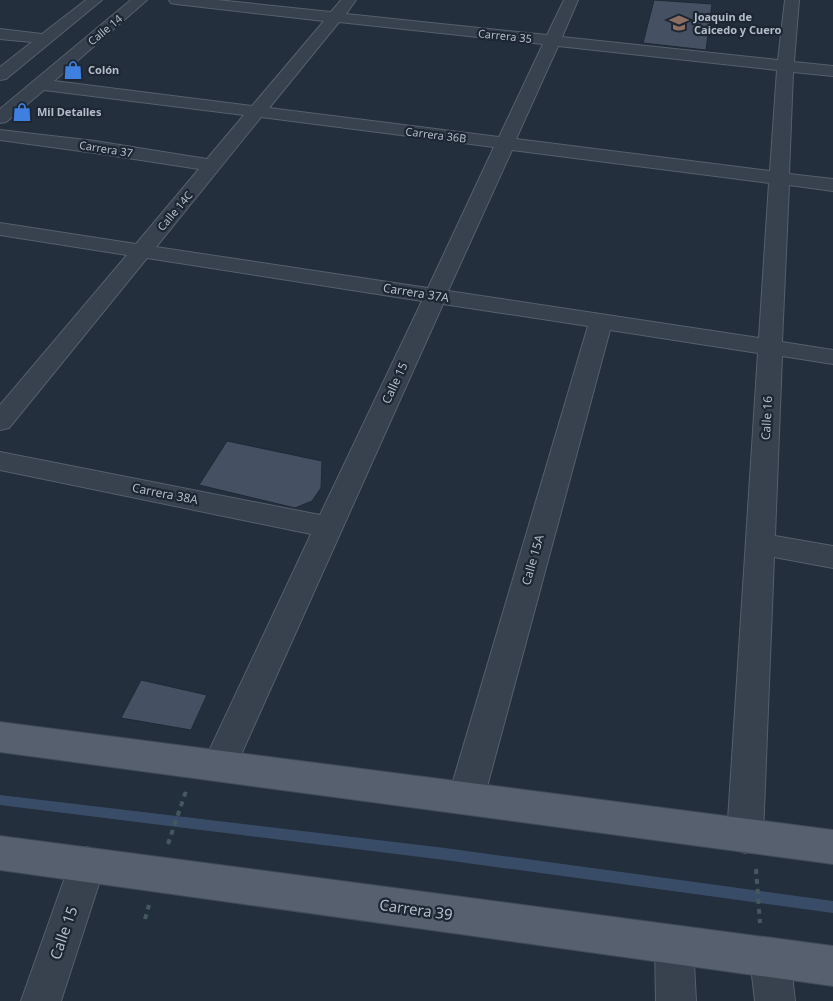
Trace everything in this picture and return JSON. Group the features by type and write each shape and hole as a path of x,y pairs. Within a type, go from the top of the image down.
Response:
{"main road":[{"path":"0,738 833,847"},
{"name":"Carrera 39","path":"0,853 674,944 765,942 833,966"}],"street":[{"path":"0,75 95,0"},
{"name":"Calle 14","path":"0,118 140,0"},
{"name":"Carrera 35","path":"176,0 833,71"},
{"name":"Calle 14C","path":"0,422 349,0"},
{"name":"Calle 15","path":"219,766 571,0"},
{"name":"Calle 16","path":"745,836 785,66 792,0"},
{"path":"0,34 45,39"},
{"name":"Carrera 36B","path":"40,84 833,185"},
{"name":"Carrera 37","path":"0,135 95,147 212,166"},
{"name":"Carrera 37A","path":"0,229 833,357"},
{"name":"Calle 15A","path":"466,798 601,322"},
{"name":"Carrera 38A","path":"0,461 329,527"},
{"path":"760,544 833,557"},
{"name":"Calle 15","path":"40,1001 87,865"},
{"path":"765,942 775,1001"},
{"path":"674,944 676,1001"}],"path":[{"path":"166,850 187,786"},
{"path":"756,867 765,942"}],"building":[{"name":"Joaquin de Caicedo y Cuero","path":"654,0 712,4 706,50 643,43"},
{"path":"227,441 322,461 321,488 312,501 295,508 199,485"},
{"path":"141,680 207,695 191,730 121,718"}],"waterway":[{"path":"0,800 445,854 833,907"}],"place":[{"name":"Joaquin de Caicedo y Cuero","path":"679,23"},
{"name":"Colón","path":"73,70"},
{"name":"Mil Detalles","path":"22,112"}]}
